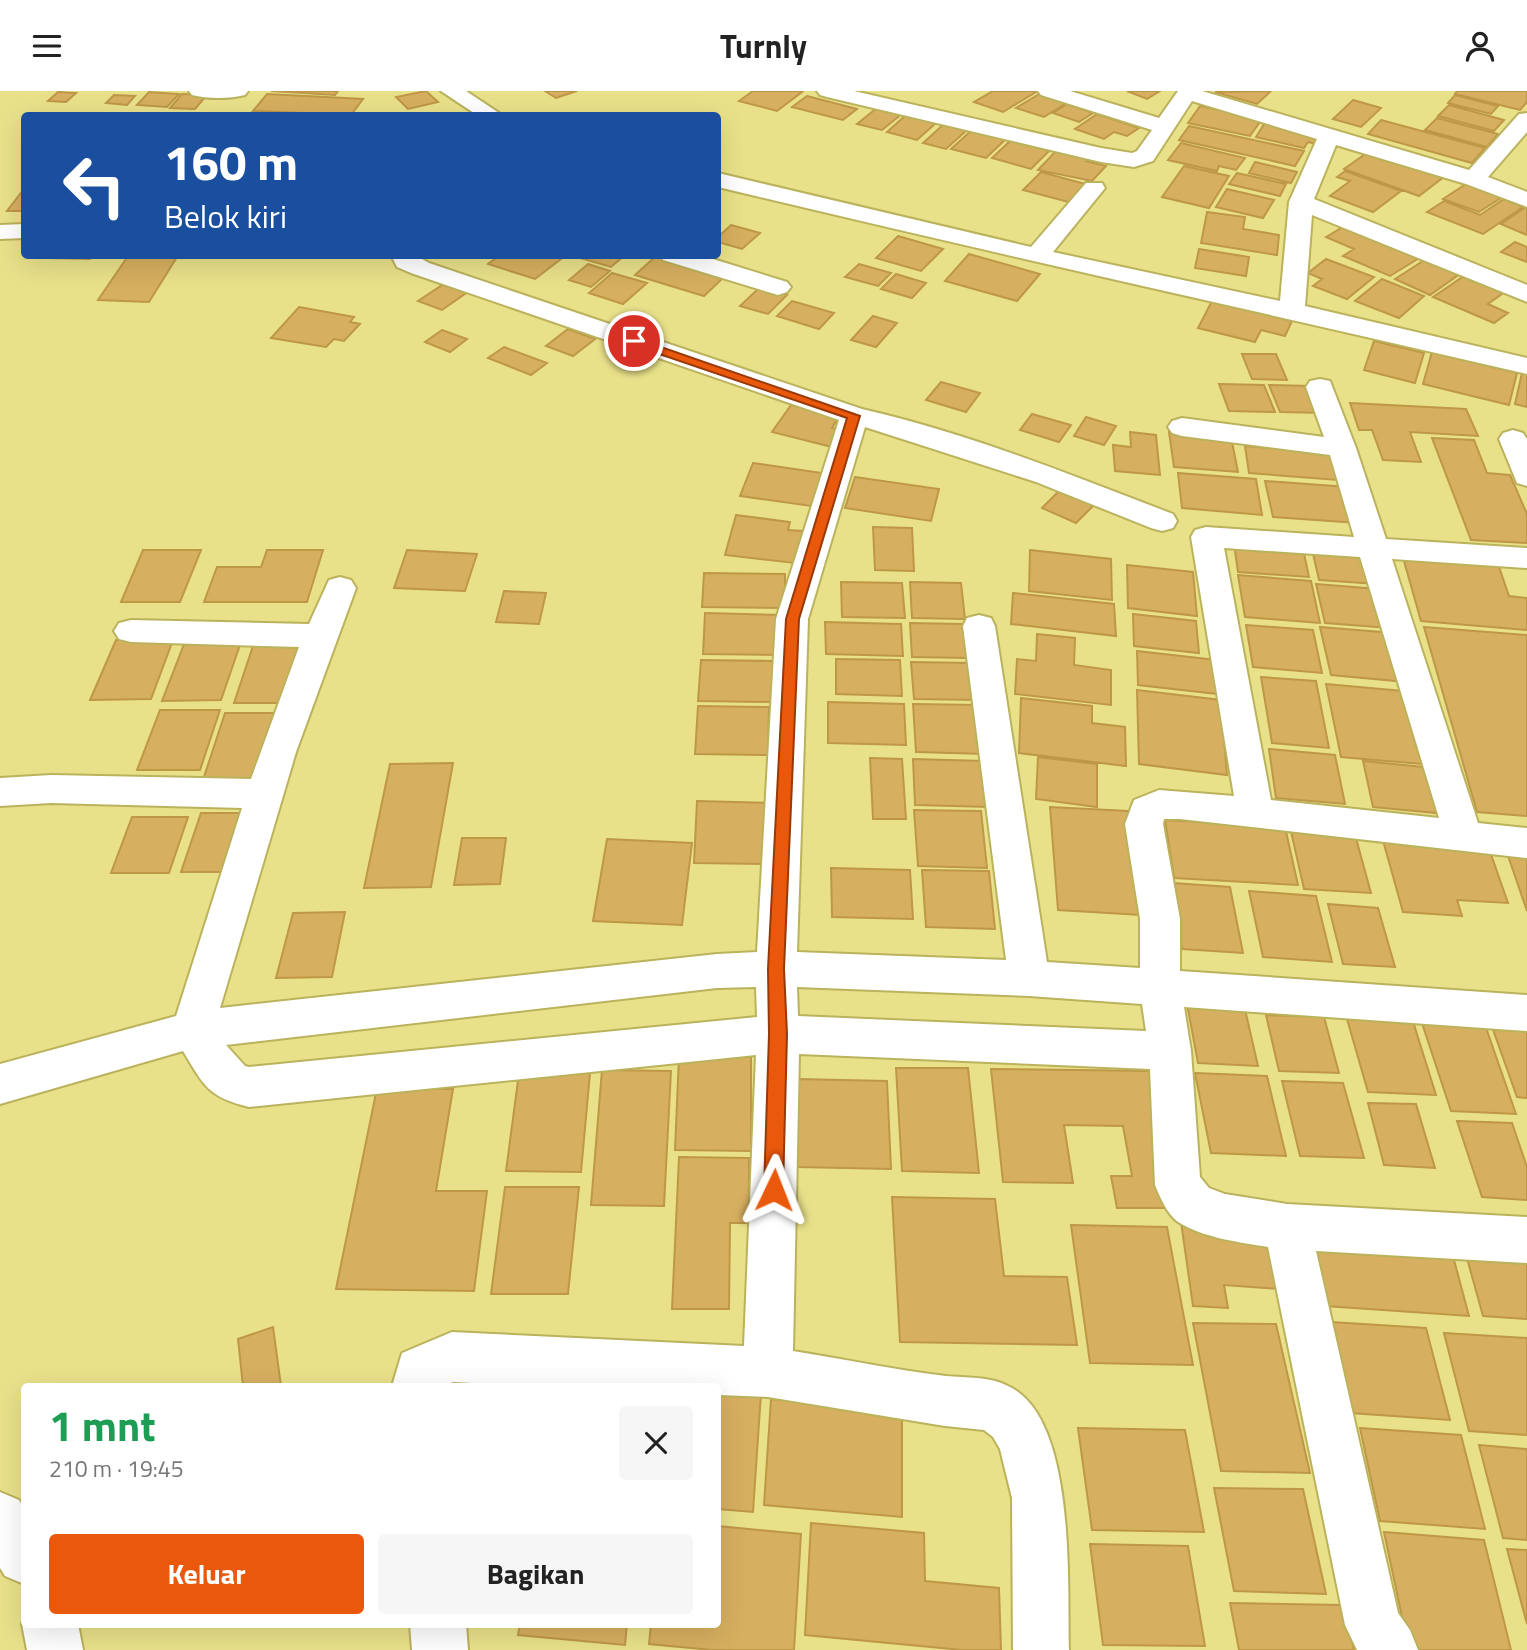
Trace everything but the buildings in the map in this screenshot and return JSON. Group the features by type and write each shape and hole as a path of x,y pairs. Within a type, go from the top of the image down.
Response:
{"street":[{"path":"199,91 238,91"},
{"path":"827,91 1134,160 1145,156 1162,126 1188,92 1474,179 1527,200"},
{"path":"1048,91 1162,126"},
{"path":"459,92 487,112"},
{"path":"1474,179 1526,121"},
{"path":"1292,311 1301,202 1329,135"},
{"path":"721,181 1527,366"},
{"path":"1037,255 1094,188"},
{"path":"1301,202 1527,294"},
{"path":"0,232 21,231"},
{"path":"405,259 420,268 854,416 885,423 1046,476 1162,521"},
{"path":"685,259 778,287"},
{"path":"1320,387 1342,448 1463,836"},
{"path":"768,1372 778,1034 776,969 792,619 854,416"},
{"path":"1182,427 1342,448"},
{"path":"1514,439 1527,477"},
{"path":"1255,813 1206,537 1527,558"},
{"path":"192,1030 265,794 319,636 340,588"},
{"path":"979,626 1028,978"},
{"path":"131,631 319,636"},
{"path":"0,792 51,789 265,794"},
{"path":"1527,843 1180,805 1159,804 1147,810 1144,824 1160,919 1160,988 1170,1051 1178,1185 1192,1205 1225,1217 1287,1227 1527,1240"},
{"path":"0,1084 192,1030 717,971 776,969 1028,978 1527,1013"},
{"path":"192,1030 215,1065 232,1083 249,1087 778,1034 1170,1051"},
{"path":"1287,1227 1374,1625 1390,1650"},
{"path":"418,1383 420,1371 452,1357 768,1372 945,1401 993,1405 1011,1419 1024,1440 1038,1499 1041,1650"},
{"path":"0,1519 21,1552"},
{"path":"51,1628 55,1650"},
{"path":"438,1628 440,1650"}],"route":[{"path":"634,341 854,416 792,619 776,969 778,1034 774,1190"}]}
